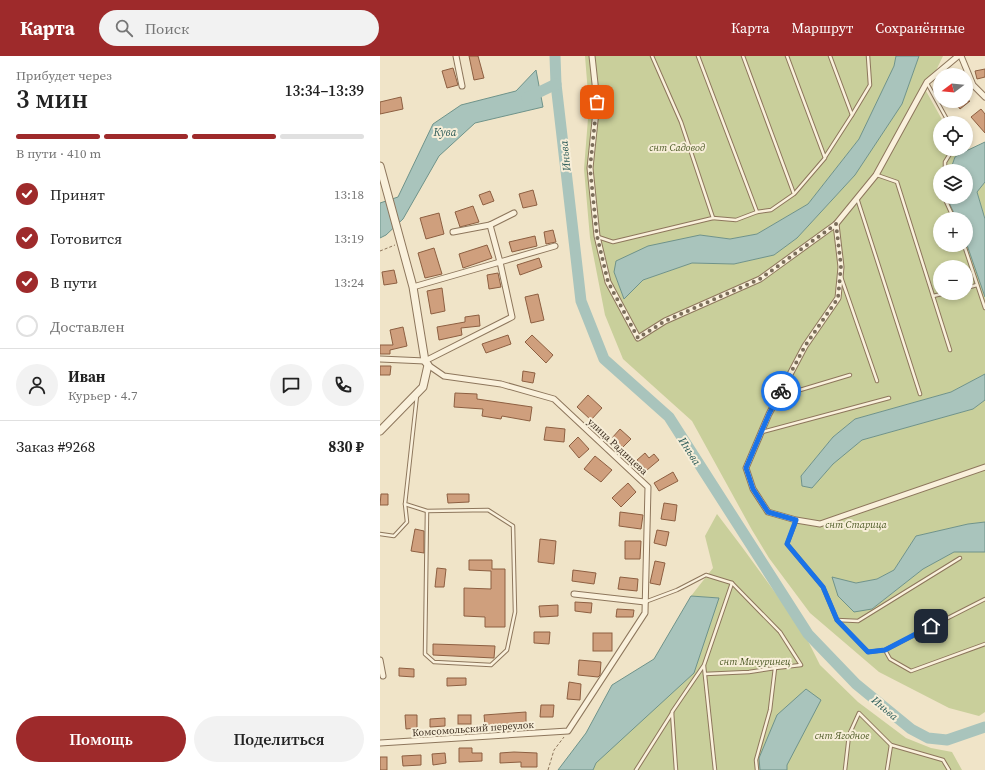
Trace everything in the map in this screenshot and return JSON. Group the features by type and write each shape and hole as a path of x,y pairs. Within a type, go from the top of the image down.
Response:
{"street":[{"path":"456,56 462,86"},
{"path":"592,56 597,102 590,168 597,236 608,282 638,338 665,321 760,279 836,224 876,175 927,82 960,56 973,84 985,97"},
{"path":"380,166 413,287 427,363 423,387 380,431"},
{"path":"453,232 490,225 514,213"},
{"path":"836,224 841,266 838,298 805,346 761,432 746,468 753,489 768,512 796,520 820,524 985,467"},
{"path":"380,359 427,363 512,317 490,225"},
{"path":"413,287 555,246"},
{"name":"улица Радищева","path":"427,363 444,376 501,384 554,399 648,487 645,613 568,731"},
{"path":"574,594 645,602"},
{"path":"380,660 384,676"},
{"name":"Комсомольский переулок","path":"380,743 568,731"}],"lane":[{"path":"652,56 681,122 712,218"},
{"path":"698,56 757,212"},
{"path":"743,56 794,194"},
{"path":"787,56 825,158"},
{"path":"830,56 852,115"},
{"path":"597,236 613,242 712,218 736,220 757,212 771,210 794,194 825,158 870,85 868,56"},
{"path":"927,82 945,116"},
{"path":"876,175 897,182 933,296"},
{"path":"857,198 920,394"},
{"path":"966,252 985,308"},
{"path":"840,274 877,381"},
{"path":"973,286 977,285"},
{"path":"934,300 950,350"},
{"path":"778,397 850,375"},
{"path":"380,534 394,536 407,522 405,504 417,393"},
{"path":"761,432 889,398"},
{"path":"405,504 428,511 488,510 513,526 515,612 507,650 491,665 434,662 425,654 428,511"},
{"path":"796,520 787,544 823,587 837,620 868,652 885,650 985,599"},
{"path":"837,620 858,621 960,558"},
{"path":"645,602 677,590 706,575 732,583 780,632 801,665 749,672 705,674"},
{"path":"636,770 672,712 704,665 732,583"},
{"path":"885,650 890,659 911,671 985,644"},
{"path":"704,665 715,770"},
{"path":"757,770 756,760 770,710 775,668"},
{"path":"672,712 676,770"},
{"path":"845,770 849,735 858,713 890,745 943,760 949,770"},
{"path":"887,770 890,745"}],"path":[{"path":"380,251 401,243"},
{"path":"548,770 554,750 568,731"}],"green space":[{"path":"585,56 896,56 894,66 859,139 808,204 757,234 730,239 700,235 614,272 624,299 643,280 692,263 734,264 774,255 797,238 855,175 902,104 919,56 943,56 937,68 933,68 933,77 926,91 933,103 933,108 936,108 940,116 933,116 933,156 956,156 952,164 933,164 933,204 950,204 954,212 933,212 933,252 969,252 972,260 933,260 933,300 973,300 973,262 985,297 985,374 951,392 855,419 833,437 801,476 802,486 812,488 833,464 862,440 973,409 985,400 985,522 968,524 916,536 894,570 877,579 856,583 832,578 872,609 923,569 954,552 985,552 985,712 979,716 949,708 879,672 810,613 769,558 692,421 623,359 605,315 590,238 584,169 589,106"},
{"path":"985,182 985,219 977,192"},
{"name":"снт Мичуринец","path":"717,514 793,617 807,639 820,665 858,702 906,738 931,748 952,752 962,770 787,770 787,765 760,758 760,770 593,770 596,763 719,598 691,596 713,568 705,536"}],"water":[{"path":"896,56 919,56 902,104 855,175 797,238 774,255 734,264 692,263 643,280 624,299 614,272 616,261 648,246 700,235 730,239 757,234 808,204 859,139 894,66"},
{"name":"Кува","path":"536,70 543,107 475,123 439,156 403,219 386,235 380,238 380,203 398,197 433,124 461,105 516,91"},
{"path":"985,142 985,182 977,192 985,219 985,297 969,252 973,252 973,212 954,212 950,204 973,204 973,164 952,164 957,156 973,156 973,148"},
{"path":"985,374 985,400 973,409 862,440 833,464 812,488 802,486 801,476 833,437 855,419 951,392"},
{"path":"985,522 985,552 954,552 923,569 872,609 854,612 838,596 832,577 856,583 877,579 894,570 916,536 968,524"},
{"path":"691,596 719,598 694,673 596,763 593,770 558,770 586,733 612,685 654,659"},
{"path":"806,689 821,700 787,765 787,770 760,770 759,758 777,715"}],"building":[{"path":"469,56 478,56 484,78 474,80"},
{"path":"453,68 458,85 447,88 442,71"},
{"path":"985,69 985,77 977,79 975,71"},
{"path":"401,97 403,109 380,114 380,102"},
{"path":"981,109 985,114 985,133 973,119 972,116"},
{"path":"533,190 537,205 523,208 519,194"},
{"path":"490,191 494,201 483,205 479,195"},
{"path":"473,206 479,222 460,227 455,212"},
{"path":"439,213 444,234 426,239 420,218"},
{"path":"553,230 556,242 546,244 544,232"},
{"path":"535,236 537,246 512,252 509,242"},
{"path":"487,245 492,258 463,268 459,254"},
{"path":"434,248 442,274 425,278 418,253"},
{"path":"539,258 542,267 520,275 517,265"},
{"path":"394,270 397,283 384,285 382,272"},
{"path":"498,273 501,287 489,289 487,275"},
{"path":"442,288 445,311 431,314 427,291"},
{"path":"538,294 544,320 531,323 525,297"},
{"path":"479,315 480,326 461,328 462,335 439,340 437,327 465,322 465,317"},
{"path":"403,327 407,346 390,350 390,354 380,354 380,345 393,345 390,330"},
{"path":"508,335 511,344 486,353 482,344"},
{"path":"532,335 553,355 546,363 525,342"},
{"path":"380,366 391,366 390,375 380,375"},
{"path":"523,371 535,373 533,383 522,381"},
{"path":"455,393 477,394 477,399 532,407 530,421 502,416 501,419 482,416 483,409 454,407"},
{"path":"588,395 602,408 591,420 577,407"},
{"path":"546,427 565,429 564,442 544,440"},
{"path":"620,429 631,439 622,448 612,438"},
{"path":"578,437 589,449 579,458 569,446"},
{"path":"645,453 649,458 654,454 659,460 647,470 637,460"},
{"path":"595,456 612,470 601,482 584,469"},
{"path":"673,472 678,481 659,491 654,483"},
{"path":"628,483 636,492 621,507 612,498"},
{"path":"381,494 388,494 388,505 380,505"},
{"path":"447,494 469,494 469,502 448,503"},
{"path":"664,503 677,505 675,521 661,519"},
{"path":"620,512 643,515 641,529 619,526"},
{"path":"415,529 424,531 424,553 411,551"},
{"path":"657,530 669,532 666,546 654,543"},
{"path":"540,539 556,541 554,564 538,562"},
{"path":"625,541 641,541 640,559 625,559"},
{"path":"469,560 492,560 492,569 505,569 505,627 485,627 485,617 464,616 464,588 491,589 491,571 469,570"},
{"path":"655,561 665,563 660,585 650,583"},
{"path":"437,568 446,569 444,587 435,587"},
{"path":"573,570 596,573 594,584 572,581"},
{"path":"620,577 638,579 637,591 618,589"},
{"path":"575,602 592,603 591,613 575,611"},
{"path":"558,605 558,616 540,617 539,606"},
{"path":"617,609 634,610 633,617 616,617"},
{"path":"534,632 550,632 549,644 534,643"},
{"path":"593,633 612,633 612,651 593,651"},
{"path":"433,644 495,646 494,658 433,655"},
{"path":"579,660 601,662 600,675 598,677 578,675"},
{"path":"399,668 414,669 414,677 399,676"},
{"path":"447,678 466,678 466,685 447,686"},
{"path":"569,682 581,684 580,700 567,699"},
{"path":"541,705 554,705 553,717 540,717"},
{"path":"526,712 526,723 485,725 484,715"},
{"path":"405,715 417,715 417,728 406,729"},
{"path":"458,715 471,715 471,724 458,724"},
{"path":"445,718 445,726 430,727 430,719"},
{"path":"459,748 472,748 472,753 482,753 482,761 459,762"},
{"path":"445,753 446,763 433,765 432,754"},
{"path":"500,753 537,753 537,767 521,767 521,762 500,763"},
{"path":"421,755 421,765 403,766 402,756"},
{"path":"380,757 387,757 387,770 380,770"}],"waterway":[{"name":"Иньва","path":"555,56 556,84 581,301 604,359 669,417 808,634 856,684 911,729 928,738 947,740 985,727"},
{"name":"Кува","path":"527,98 556,84"}],"way so far":[{"path":"597,102 590,168 597,236 608,282 638,338 665,321 760,279 836,224 841,266 838,298 805,346 781,391"}],"route":[{"path":"781,391 769,414 746,468 753,489 768,512 796,520 787,544 823,587 837,620 868,652 885,650 931,626"}],"park label":[{"name":"снт Садовод","path":"677,147"},
{"name":"снт Старица","path":"856,524"},
{"name":"снт Ягодное","path":"842,735"}]}
